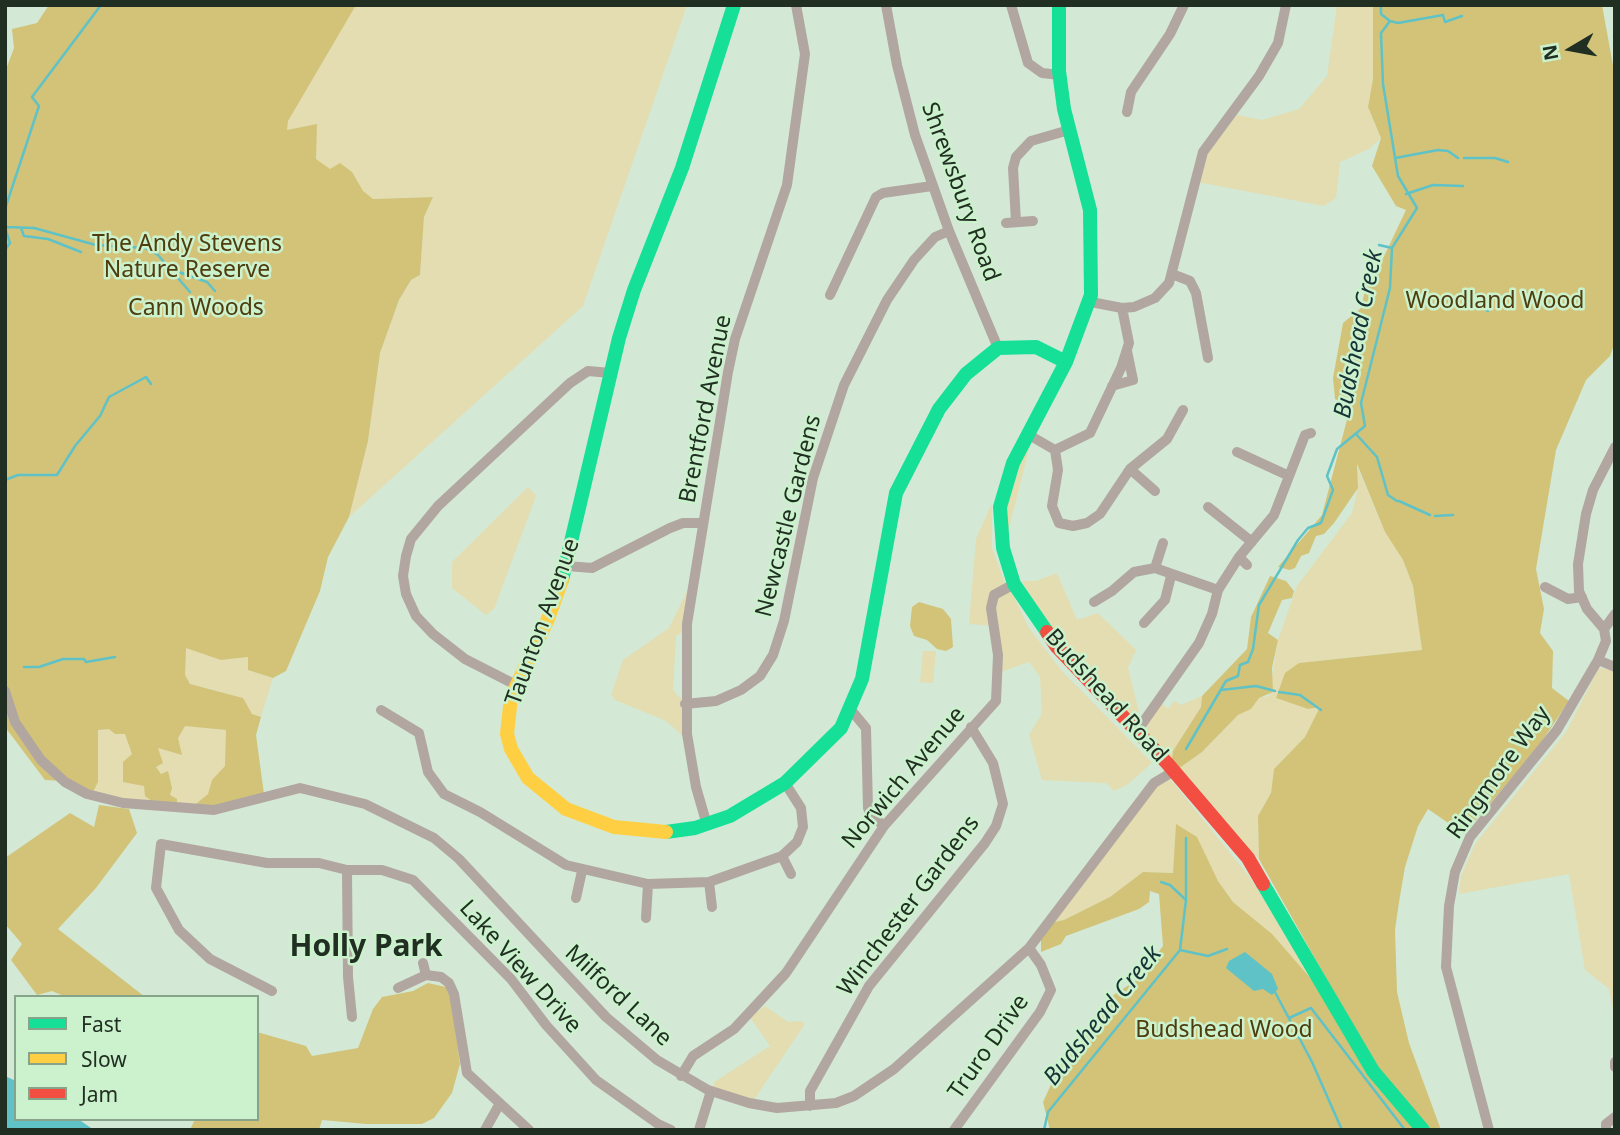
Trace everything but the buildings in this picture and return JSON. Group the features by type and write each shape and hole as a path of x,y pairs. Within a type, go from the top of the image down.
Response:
{"street":[{"name":"Taunton Avenue","path":"734,5 682,168 634,290 611,373 567,566 548,619 516,685 507,734 511,749 528,778 547,795 588,820 614,827 667,832 707,825 755,803 785,783 841,727 851,710 862,679 874,625 893,508 902,476 939,409 966,374 998,348"},
{"name":"Brentford Avenue","path":"707,825 696,787 685,704 687,624 702,523 736,339 787,185 805,54 796,5"},
{"name":"Shrewsbury Road","path":"886,5 897,65 932,186 998,348"},
{"path":"1011,5 1028,63 1042,74 1060,75"},
{"name":"Budshead Road","path":"1059,5 1060,75 1069,130 1090,210 1093,241 1091,302 1066,362 1013,463 999,507 1003,548 1014,584 1057,647 1174,771 1248,858 1373,1071 1423,1130"},
{"path":"1127,112 1131,92 1170,34 1184,5"},
{"path":"1091,302 1122,308 1140,305 1155,298 1172,274 1203,152 1258,76 1278,43 1286,5"},
{"path":"1033,221 1011,222 1013,168 1016,157 1031,141 1069,130"},
{"path":"830,295 876,197 883,192 932,186"},
{"name":"Newcastle Gardens","path":"685,704 716,701 741,690 760,676 774,655 784,621 813,478 844,385 887,300 914,260 935,237 949,231"},
{"path":"1172,274 1190,281 1196,293 1208,358"},
{"path":"1055,450 1090,433 1127,351 1129,343 1122,308"},
{"path":"998,348 1036,347 1066,362"},
{"path":"1112,386 1133,380 1127,351"},
{"path":"516,685 465,659 433,635 416,616 406,594 403,576 411,539 438,506 570,383 588,371 611,373"},
{"path":"1055,450 1058,471 1052,506 1059,523 1073,526 1087,523 1100,514 1130,469 1167,439 1183,410"},
{"path":"1137,731 1199,643 1212,614 1218,590 1243,561 1252,542 1274,515 1289,478 1287,475 1305,435 1311,433"},
{"path":"1029,435 1055,450"},
{"path":"1604,629 1582,597 1578,568 1581,533 1593,490 1615,447"},
{"path":"1237,452 1287,475"},
{"path":"1130,469 1155,491"},
{"path":"1208,507 1252,542"},
{"path":"567,566 592,568 670,528 683,523 702,523"},
{"path":"1155,568 1163,543"},
{"path":"1094,601 1112,592 1134,572 1155,568 1171,576 1218,590"},
{"path":"1144,623 1165,600 1171,576"},
{"name":"Norwich Avenue","path":"681,1076 693,1055 734,1029 786,973 884,826 996,701 998,655 991,608 994,595 1014,584"},
{"path":"1545,587 1568,598 1582,597"},
{"name":"Ringmore Way","path":"1489,1130 1446,967 1449,906 1455,872 1470,837 1557,730 1598,660 1606,641 1604,629 1615,614"},
{"path":"1598,660 1615,667"},
{"name":"Milford Lane","path":"5,691 15,722 41,760 65,782 86,794 122,803 214,810 300,788 365,804 434,838 459,859 606,1017 681,1076 711,1091 778,1108 810,1106 854,1096 894,1069 1029,948 1154,783 1174,771"},
{"path":"381,710 419,733 428,772 444,794 480,811 566,865 582,871 648,884 709,882 782,856 797,842 803,827 801,808 785,783"},
{"path":"851,710 864,721 866,728 868,808 870,814 884,826"},
{"name":"Winchester Gardens","path":"810,1106 810,1091 869,986 985,844 996,826 1003,804 993,762 971,727"},
{"name":"Lake View Drive","path":"272,991 210,959 178,930 156,888 161,844 267,863 319,863 347,870 382,870 413,880 511,979 546,1025 596,1080 658,1124 671,1130"},
{"path":"782,856 791,874"},
{"path":"347,870 348,977 352,1017"},
{"path":"576,898 582,871"},
{"path":"709,882 712,907"},
{"path":"646,918 648,884"},
{"name":"Truro Drive","path":"954,1130 1040,1012 1051,990 1041,965 1029,948"},
{"path":"423,963 426,975"},
{"path":"398,988 426,975 440,977 449,983 454,994 467,1073 529,1130"},
{"path":"699,1130 711,1091"},
{"path":"485,1130 499,1105"},
{"path":"1606,1130 1606,1124 1615,1117"}],"green space":[{"name":"Cann Woods","path":"49,5 356,5 288,121 287,130 317,124 316,159 330,169 340,163 352,172 363,191 373,199 433,197 424,217 420,275 411,280 399,300 380,353 368,441 349,517 328,557 320,591 286,671 273,678 248,670 248,657 221,660 186,648 185,675 190,684 243,698 252,714 261,717 256,735 264,794 213,809 191,808 208,794 212,780 225,766 226,730 185,726 178,738 182,755 158,748 163,763 156,767 161,774 168,771 172,788 170,795 177,799 177,805 157,805 145,796 144,786 123,782 123,762 132,754 125,734 115,734 109,729 98,730 98,782 93,792 64,781 45,780 5,727 5,72 14,48 12,29 37,23"},
{"name":"Cann Woods","path":"101,5 687,5 583,306 349,517 368,441 380,353 399,300 411,280 420,275 424,217 433,197 373,199 221,660 248,657 248,670 273,678 261,717 252,714 242,698 203,687 201,727 226,730 228,746 225,766 213,780 208,794 198,803 197,810 134,804 93,792 5,680 5,357"},
{"path":"1337,5 1373,5 1373,79 1368,107 1381,138 1369,149 1340,162 1336,198 1324,206 1197,182 1206,155 1237,115 1262,120 1299,109 1327,76"},
{"name":"Woodland Wood","path":"1373,5 1602,5 1615,76 1615,342 1610,356 1586,380 1556,450 1536,569 1544,609 1540,633 1553,651 1552,688 1569,701 1536,750 1464,834 1428,809 1418,826 1405,867 1399,902 1395,930 1397,992 1409,1043 1441,1130 1428,1130 1375,1065 1259,859 1258,816 1271,793 1274,769 1305,737 1320,707 1308,709 1276,698 1285,673 1299,663 1422,650 1413,586 1403,560 1385,532 1357,464 1358,488 1334,523 1324,534 1316,536 1309,553 1301,556 1295,568 1290,570 1278,567 1322,515 1350,408 1335,399 1333,378 1343,323 1361,308 1366,286 1379,267 1406,210 1396,206 1372,166 1381,138 1368,107 1373,79"},
{"path":"1029,449 1007,536 1007,506 1024,451"},
{"path":"1355,462 1385,532 1403,560 1413,586 1422,650 1299,663 1276,698 1308,709 1321,706 1305,737 1274,769 1271,793 1258,816 1259,859 1241,844 1178,769 1202,752 1238,715 1251,709 1259,698 1269,696 1278,640 1297,586 1352,513 1358,488"},
{"path":"528,487 536,496 494,609 486,615 452,588 452,562"},
{"path":"992,503 992,548 1006,586 992,594 992,626 969,624 976,539"},
{"path":"1057,573 1077,620 1098,613 1136,650 1128,668 1139,712 1133,715 1127,712 1061,642 1036,607 1022,581 1036,581"},
{"path":"1270,576 1286,581 1294,591 1292,598 1282,600 1268,633 1278,640 1272,668 1273,692 1259,698 1251,709 1238,715 1202,752 1178,769 1172,759 1173,751 1201,707 1202,696 1247,649 1251,617"},
{"path":"690,585 684,631 676,636 673,690 681,699 684,737 666,721 615,700 611,695 623,660 669,628"},
{"path":"1010,589 1029,628 1061,670 1152,763 1127,785 1114,791 1106,783 1042,780 1029,735 1042,713 1040,677 1029,662 1001,672 993,608 996,597"},
{"path":"919,602 943,609 951,619 953,647 946,651 937,649 927,640 914,636 910,626 912,607"},
{"path":"923,651 936,651 933,683 920,682"},
{"path":"1599,668 1615,670 1615,1020 1609,989 1585,970 1569,874 1459,894 1461,876 1475,844 1566,732"},
{"path":"1202,696 1201,707 1173,751 1172,759 1147,732 1147,723 1161,703 1168,709 1174,701 1181,705"},
{"path":"1170,779 1247,874 1302,956 1320,989 1271,934 1233,902 1218,881 1197,838 1176,825 1174,873 1143,872 1111,897 1064,920 1050,923 1132,816 1161,782"},
{"path":"99,805 129,809 137,833 96,888 58,929 142,995 61,995 52,991 37,995 11,960 22,944 5,924 5,858 70,813 94,827"},
{"name":"Budshead Wood","path":"1176,824 1197,837 1218,881 1233,902 1272,934 1326,996 1419,1130 1050,1130 1043,1102 1060,1065 1109,998 1138,979 1163,946 1159,894 1150,891 1149,902 1139,909 1066,936 1061,944 1041,952 1041,935 1050,923 1064,920 1110,897 1143,872 1173,873"},
{"path":"428,983 446,987 452,1002 460,1064 452,1093 434,1118 422,1124 366,1124 322,1120 319,1130 190,1130 194,1121 259,1121 259,1033 306,1046 312,1056 358,1048 373,1009 382,997 413,991"},
{"path":"765,1006 788,1022 801,1021 805,1024 753,1101 714,1089 714,1082 770,1046 750,1017"}],"water":[{"path":"1245,952 1272,974 1278,989 1272,995 1263,989 1254,991 1226,968 1229,961"},
{"path":"5,1076 14,1080 14,1121 81,1121 94,1130 5,1130"}],"waterway":[{"path":"5,250 10,243 5,227 5,209 39,106 32,97 101,5"},
{"name":"Budshead Creek","path":"1186,749 1226,681 1238,676 1240,665 1248,662 1253,649 1259,605 1298,540 1308,528 1321,523 1333,490 1327,476 1337,449 1365,426 1361,403 1390,288 1392,248 1417,208 1398,176 1383,84 1381,33 1390,21 1381,14 1381,5"},
{"path":"1390,21 1398,23 1443,15 1445,22 1462,16"},
{"path":"1395,158 1438,150 1448,151 1458,158"},
{"path":"1464,158 1495,158 1508,162"},
{"path":"1406,194 1433,185 1463,186"},
{"path":"5,227 34,228 96,245 145,248 158,255 190,292"},
{"path":"21,228 24,236 48,239 81,252"},
{"path":"1379,245 1392,248"},
{"path":"173,270 207,282 215,291"},
{"path":"1472,303 1488,311"},
{"path":"5,480 18,475 57,475 75,446 100,416 109,397 146,377 151,384"},
{"path":"1356,434 1377,457 1388,495 1397,501"},
{"path":"1399,501 1430,515"},
{"path":"1435,516 1453,515"},
{"path":"24,667 39,667 63,659 84,659 86,662 115,657"},
{"path":"1221,690 1256,686 1275,691"},
{"path":"1279,692 1300,695 1321,710"},
{"name":"Budshead Creek","path":"1044,1130 1048,1112 1180,950 1186,900 1186,838"},
{"path":"1161,882 1170,885 1186,900"},
{"path":"1180,950 1208,956 1227,949"},
{"path":"1275,992 1312,1062 1342,1130"},
{"path":"1289,1018 1311,1008 1405,1130"}],"traffic: fast":[{"path":"562,580 619,338 634,290 682,168 734,5"},
{"path":"1047,632 1014,584 1003,548 1000,507 1013,463 1066,362 1091,295 1090,210 1064,109 1059,71 1059,5"},
{"path":"666,832 695,828 730,816 785,783 841,728 862,679 896,493 939,409 966,374 998,348 1036,347 1066,362"},
{"path":"1263,884 1373,1071 1423,1130"}],"traffic: slow":[{"path":"562,580 548,619 511,697 507,734 511,749 528,778 566,809 614,827 666,832"}],"traffic: jam":[{"path":"1047,632 1057,647 1167,763 1248,858 1263,884"}],"district":[{"name":"Holly Park","path":"366,947"}],"park label":[{"name":"The Andy Stevens Nature Reserve","path":"187,257"}]}
